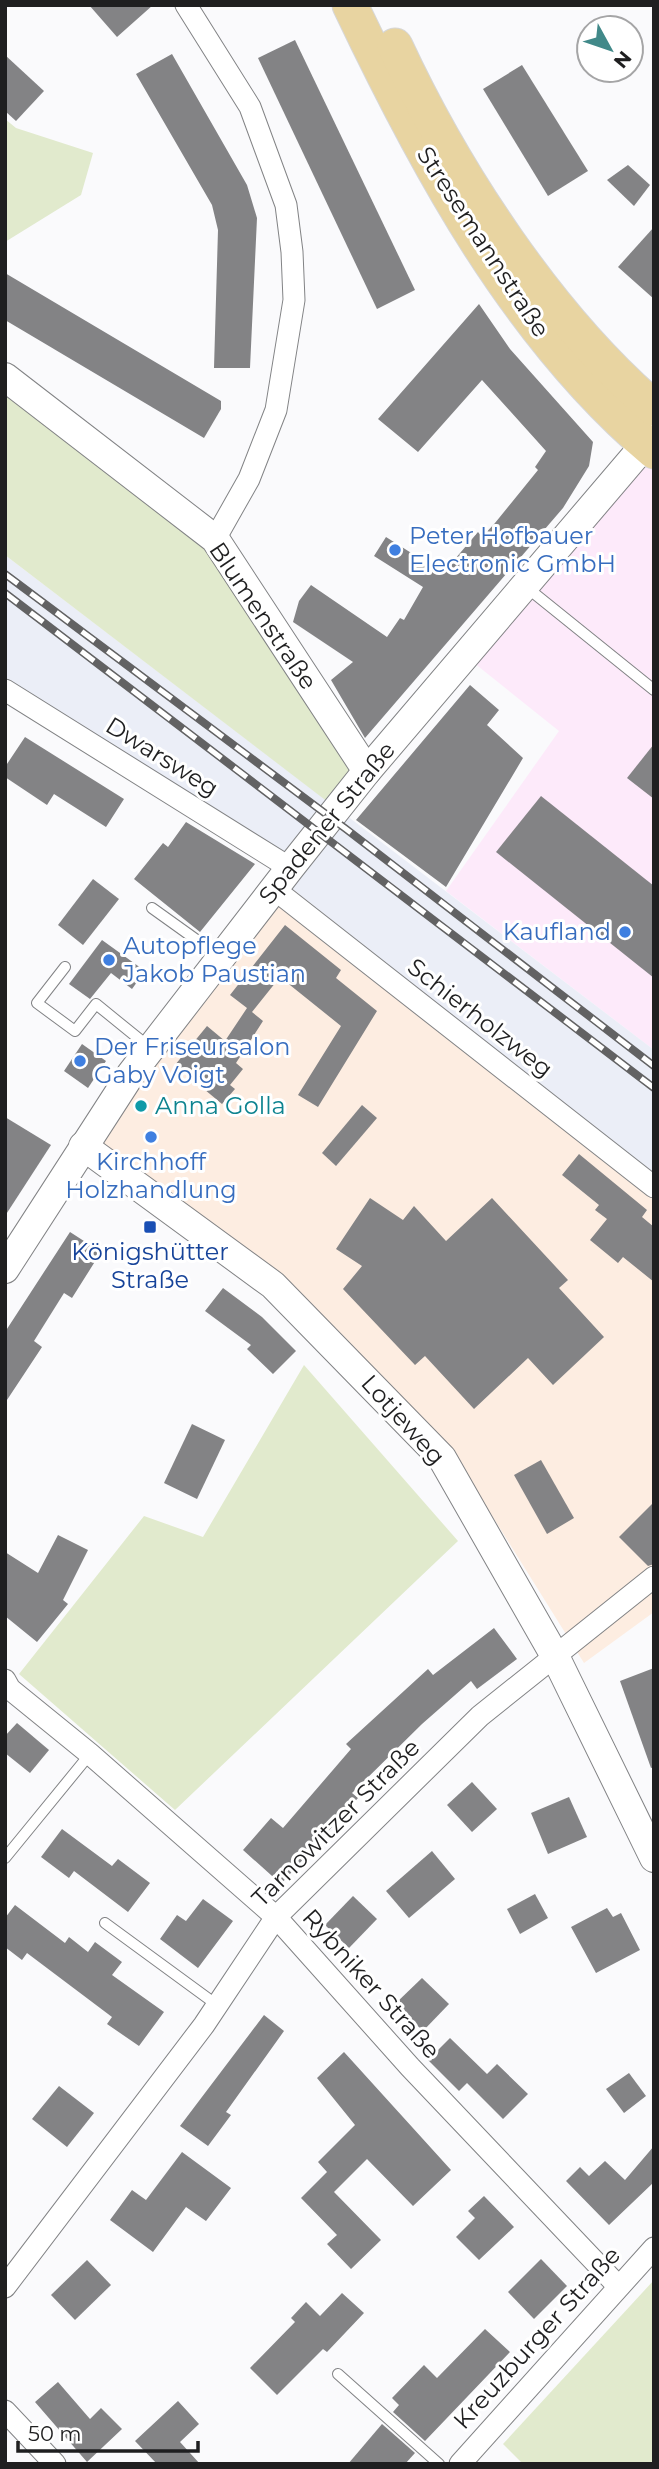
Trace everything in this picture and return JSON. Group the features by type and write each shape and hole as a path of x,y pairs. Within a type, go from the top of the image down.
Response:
{"main road":[{"name":"Stresemannstraße","path":"350,5 402,116 445,190 527,313 564,364 651,443"},
{"name":"Stresemannstraße","path":"376,5 425,105 511,243 554,305 594,352 654,408"}],"street":[{"path":"186,5 250,107 286,205 292,252 294,300 276,410 249,479 215,539"},
{"name":"Blumenstraße","path":"5,377 215,539 367,771"},
{"name":"Spadener Straße","path":"5,1269 83,1146 151,1049 282,879 367,771 524,585 651,443"},
{"name":"Dwarsweg","path":"5,690 282,879"},
{"name":"Schierholzweg","path":"282,879 654,1187"},
{"name":"Lotjeweg","path":"83,1146 273,1285 442,1458 555,1656 654,1858"},
{"name":"Tarnowitzer Straße","path":"5,2287 217,2005 276,1917 480,1716 654,1577"},
{"name":"Rybniker Straße","path":"5,1680 10,1689 90,1754 276,1917 410,2067 618,2286"},
{"name":"Kreuzburger Straße","path":"460,2464 654,2248"},
{"path":"5,2411 55,2464"}],"lane":[{"path":"524,585 654,690"},
{"path":"152,908 221,958"},
{"path":"65,967 37,1003 75,1031 96,1004 151,1049"},
{"path":"5,1858 90,1754"},
{"path":"105,1923 217,2005"},
{"path":"338,2374 439,2464"}],"shaded area":[{"path":"654,444 654,1050 446,891 559,731 469,659"},
{"path":"5,555 654,1050 654,1175 290,887 302,870 5,677"},
{"path":"290,887 654,1175 654,1612 584,1663 451,1450 97,1142"}],"green space":[{"path":"5,119 16,128 93,153 81,195 5,242"},
{"path":"5,389 210,543 364,774 337,809 5,555"},
{"path":"304,1365 458,1541 175,1810 19,1674 144,1516 203,1537"},
{"path":"654,2280 654,2464 523,2464 503,2444"}],"building":[{"path":"89,5 153,5 117,37"},
{"path":"295,40 415,290 377,309 258,58"},
{"path":"172,54 247,185 257,218 250,368 214,368 218,230 212,205 136,74"},
{"path":"5,55 44,91 16,121 5,111"},
{"path":"522,65 588,171 548,196 483,89"},
{"path":"628,165 650,185 634,206 607,180"},
{"path":"654,227 654,299 618,267"},
{"path":"5,273 221,401 221,409 204,438 5,320"},
{"path":"479,304 510,349 593,442 589,466 563,508 365,738 331,680 353,662 293,622 299,601 311,585 387,637 400,618 404,620 423,587 374,556 386,537 443,573 478,532 482,537 495,523 538,470 535,467 546,451 482,380 418,452 378,419"},
{"path":"470,685 499,710 487,725 523,758 446,887 356,820"},
{"path":"25,737 124,799 106,827 54,794 47,805 5,777 5,767"},
{"path":"654,744 654,799 627,778"},
{"name":"Kaufland","path":"541,796 654,886 654,978 496,852"},
{"path":"186,822 255,864 200,932 134,879 163,843 168,847"},
{"path":"93,879 119,899 83,945 58,925"},
{"path":"285,925 341,970 336,978 377,1011 318,1107 298,1095 341,1026 280,977 252,1012 263,1021 236,1063 243,1069 230,1085 235,1089 222,1104 175,1065 207,1026 225,1041 247,1008 230,995"},
{"path":"102,940 145,971 132,989 111,973 90,999 69,984"},
{"path":"82,1044 106,1061 88,1088 64,1071"},
{"path":"362,1105 377,1118 336,1166 322,1153"},
{"path":"5,1117 51,1145 5,1216"},
{"path":"579,1154 647,1210 642,1217 654,1227 654,1282 623,1257 618,1263 590,1240 607,1219 595,1210 599,1205 562,1175"},
{"path":"370,1198 403,1220 414,1206 446,1241 492,1198 568,1280 559,1288 604,1337 553,1385 528,1358 474,1409 425,1356 415,1365 343,1289 362,1266 336,1249"},
{"path":"70,1232 101,1252 72,1298 64,1293 34,1341 42,1347 5,1403 5,1332"},
{"path":"223,1288 262,1317 296,1351 273,1374 247,1349 251,1345 205,1311"},
{"path":"192,1424 225,1440 197,1499 164,1483"},
{"path":"541,1460 574,1518 547,1534 514,1475"},
{"path":"654,1502 654,1564 648,1566 619,1537"},
{"path":"58,1535 88,1550 63,1600 68,1604 37,1642 5,1616 5,1552 38,1573"},
{"path":"494,1628 517,1659 477,1689 471,1681 422,1724 352,1793 358,1798 281,1884 243,1850 271,1818 283,1828 351,1749 346,1744 428,1669 433,1675"},
{"path":"654,1668 654,1767 651,1768 620,1681"},
{"path":"17,1723 49,1750 30,1773 5,1753 5,1736"},
{"path":"472,1782 497,1809 472,1832 447,1805"},
{"path":"569,1797 587,1837 548,1854 531,1813"},
{"path":"62,1829 112,1866 118,1859 150,1883 128,1912 74,1871 69,1878 41,1857"},
{"path":"432,1851 455,1879 409,1918 386,1891"},
{"path":"535,1894 548,1918 520,1934 507,1909"},
{"path":"353,1896 377,1919 349,1948 325,1925"},
{"path":"203,1899 233,1921 198,1968 160,1939 177,1915 186,1921"},
{"path":"15,1905 65,1943 69,1937 88,1952 95,1942 122,1962 112,1975 164,2012 139,2046 107,2024 112,2017 27,1953 22,1960 5,1947 5,1918"},
{"path":"607,1908 613,1917 621,1913 640,1950 596,1973 571,1927"},
{"path":"422,1978 449,2004 423,2031 395,2004"},
{"path":"264,2015 284,2031 226,2112 231,2115 208,2146 180,2126"},
{"path":"450,2038 487,2074 497,2064 528,2094 503,2119 467,2083 459,2091 428,2060"},
{"path":"344,2052 451,2170 413,2206 367,2159 334,2192 381,2240 351,2269 327,2244 337,2235 301,2198 327,2172 318,2162 355,2125 317,2078"},
{"path":"629,2073 646,2096 624,2113 606,2089"},
{"path":"59,2086 94,2113 67,2147 32,2119"},
{"path":"654,2146 654,2182 609,2225 566,2181 580,2167 589,2176 605,2161 625,2180"},
{"path":"182,2152 231,2188 206,2221 186,2207 153,2252 110,2220 132,2190 146,2200"},
{"path":"484,2196 514,2227 479,2260 456,2237 475,2218 468,2211"},
{"path":"541,2259 567,2286 534,2319 508,2292"},
{"path":"87,2260 111,2285 75,2320 51,2295"},
{"path":"342,2293 364,2313 327,2352 323,2349 277,2395 250,2368 295,2322 291,2318 306,2302 320,2316"},
{"path":"485,2329 510,2352 425,2441 393,2412 399,2405 392,2398 424,2365 437,2378"},
{"path":"58,2382 90,2419 101,2408 122,2429 87,2462 35,2402"},
{"path":"178,2401 199,2424 180,2442 200,2464 157,2464 135,2441"},
{"path":"382,2424 415,2453 405,2464 348,2464"}],"railway":[{"path":"5,574 346,829 654,1066"},
{"path":"5,593 654,1088"}],"place":[{"name":"Peter Hofbauer Electronic GmbH","path":"395,550"},
{"name":"Kaufland","path":"625,932"},
{"name":"Autopflege Jakob Paustian","path":"109,960"},
{"name":"Der Friseursalon Gaby Voigt","path":"80,1061"},
{"name":"Anna Golla","path":"141,1106"},
{"name":"Kirchhoff Holzhandlung","path":"151,1137"},
{"name":"Königshütter Straße","path":"150,1227"}]}
